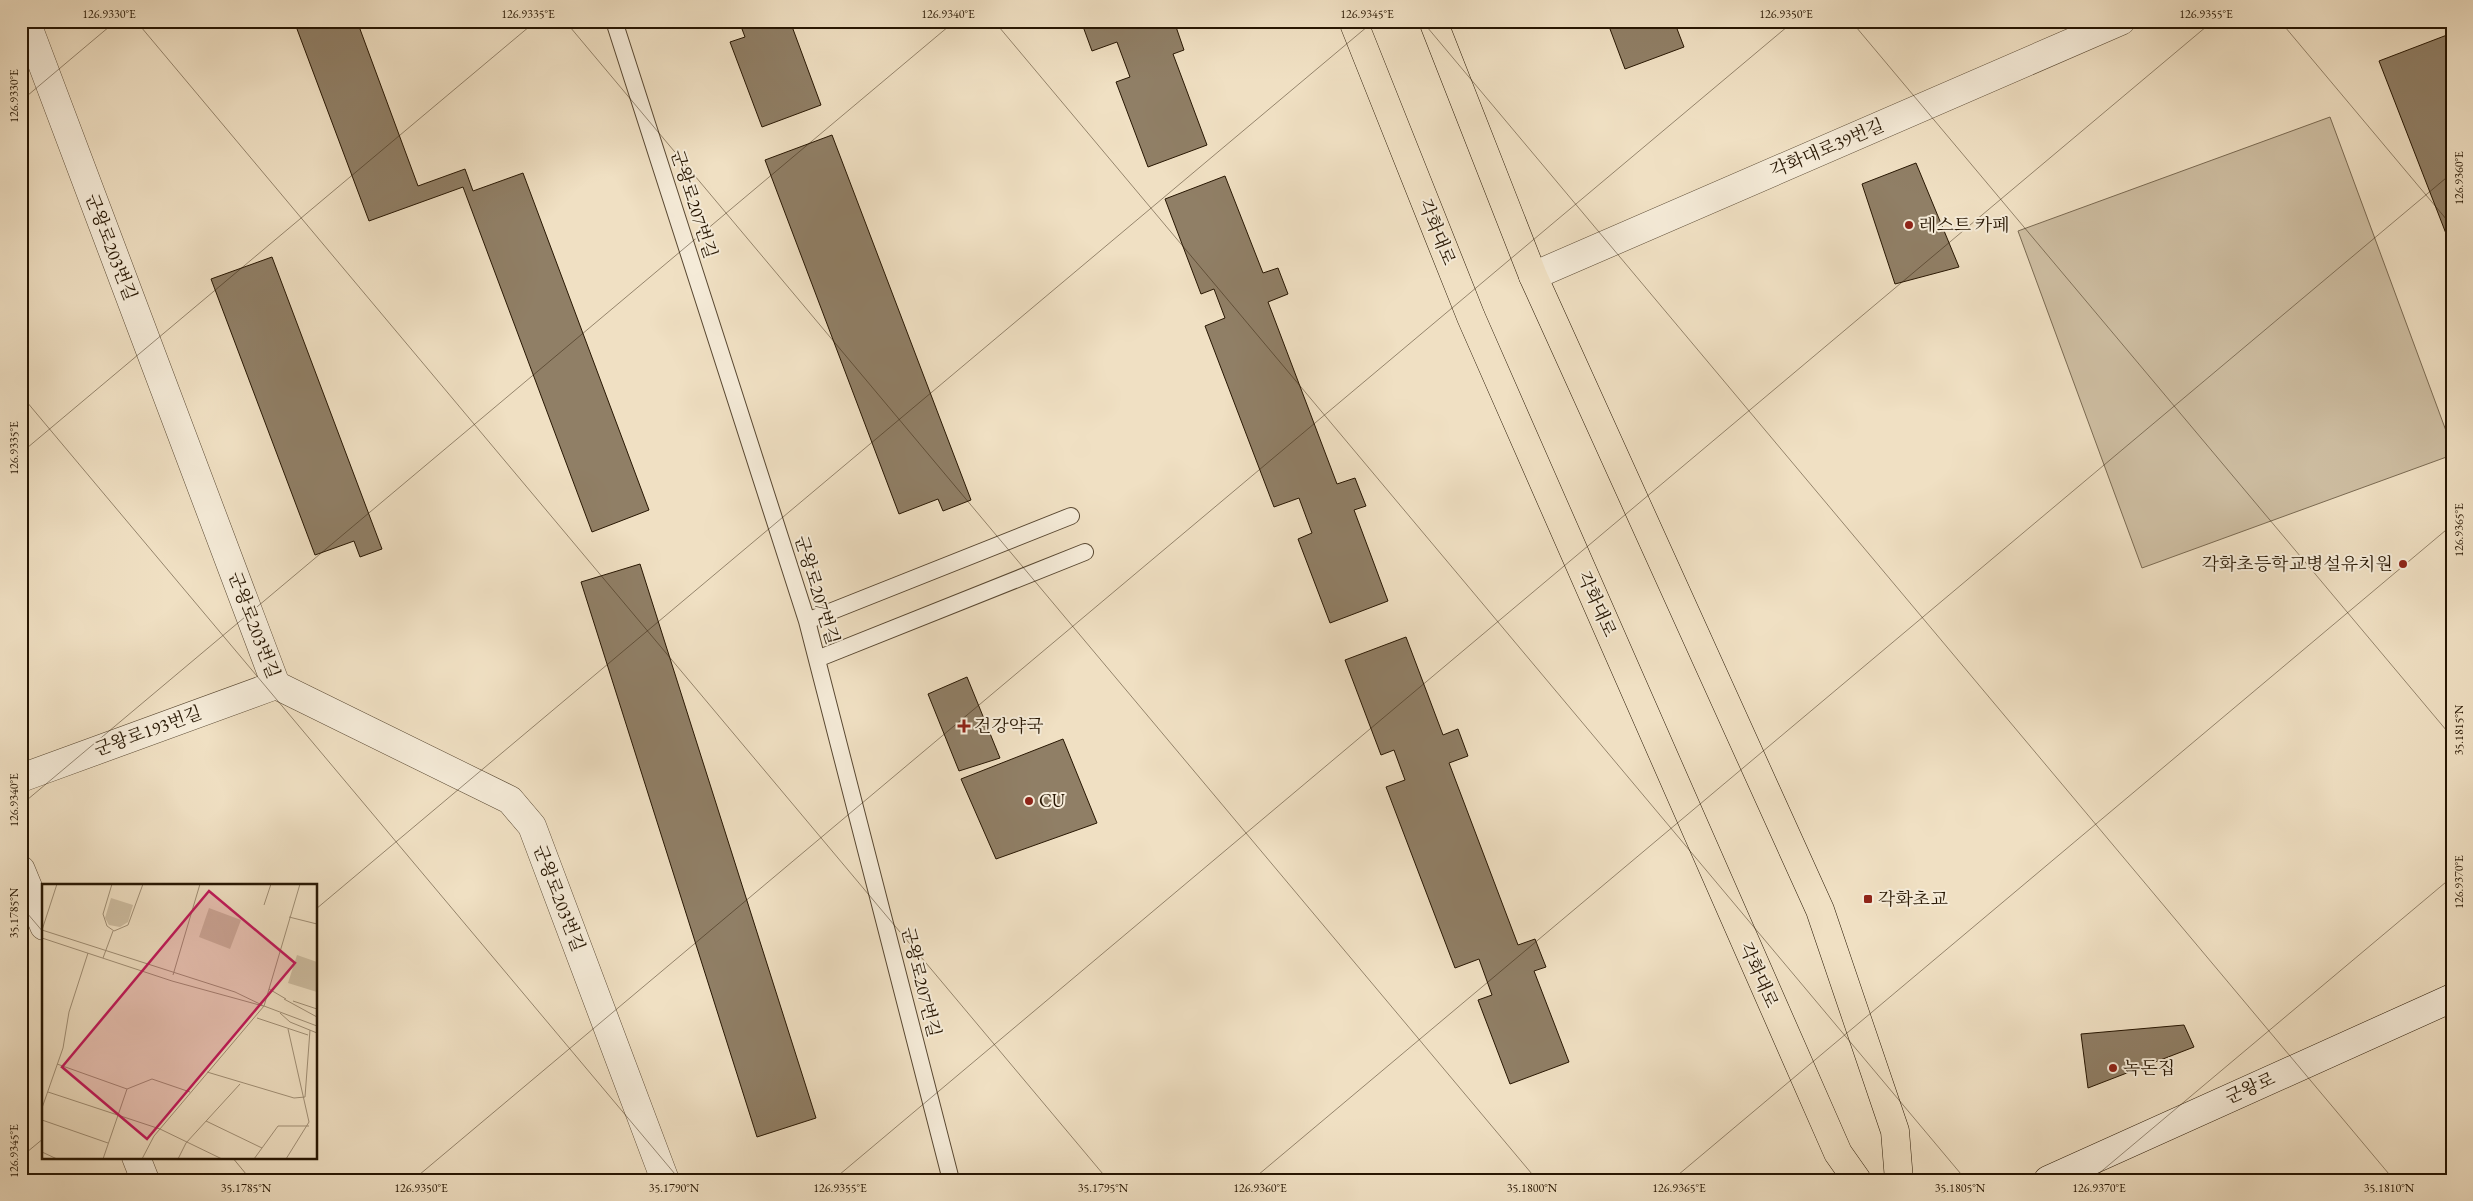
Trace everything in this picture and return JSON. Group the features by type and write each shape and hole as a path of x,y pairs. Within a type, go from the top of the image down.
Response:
{"main road":[{"name":"각화대로","path":"1353,21 1471,317 1838,1152 1857,1180"},
{"path":"1433,21 1533,276 1820,910 1895,1131 1899,1180"}],"street":[{"name":"군왕로203번길","path":"26,21 276,685 510,800 532,826 665,1180"},
{"name":"각화대로39번길","path":"1533,276 2121,21"},
{"name":"군왕로193번길","path":"21,778 276,685"},
{"path":"21,870 42,921"},
{"name":"군왕로","path":"2048,1180 2081,1172 2452,998"},
{"path":"136,1158 145,1180"}],"lane":[{"name":"군왕로207번길","path":"614,21 807,621 951,1180"},
{"path":"807,621 1071,516"},
{"path":"817,659 1085,552"}],"shaded area":[{"path":"2330,117 2452,447 2452,455 2142,568 2018,231"}],"building":[{"path":"294,21 357,21 418,186 465,169 473,191 523,173 649,510 592,532 463,187 369,221"},
{"path":"739,21 790,21 821,105 762,127 730,42 745,37"},
{"path":"1081,21 1154,21 1156,28 1174,21 1184,50 1173,54 1207,145 1148,167 1116,82 1130,77 1117,42 1092,51"},
{"path":"1607,21 1674,21 1684,47 1625,69"},
{"path":"2447,35 2452,47 2452,249 2379,61"},
{"path":"832,135 971,500 943,511 938,499 899,514 765,160"},
{"name":"레스트 카페","path":"1916,163 1959,267 1895,284 1862,184"},
{"path":"1225,176 1263,273 1278,268 1288,294 1268,302 1337,484 1355,478 1366,506 1354,510 1388,601 1330,623 1298,539 1312,533 1299,498 1274,507 1205,326 1225,318 1214,289 1201,294 1165,199"},
{"path":"272,257 382,549 360,557 354,541 315,555 211,279"},
{"path":"640,564 816,1118 757,1137 581,582"},
{"path":"1406,637 1443,735 1458,729 1468,756 1449,763 1518,945 1535,939 1546,967 1534,971 1569,1062 1510,1084 1478,1000 1492,995 1479,959 1455,968 1386,787 1405,780 1394,750 1381,755 1345,660"},
{"name":"건강약국","path":"967,677 1000,758 959,771 928,694"},
{"name":"CU","path":"1063,739 1097,823 996,859 961,779"},
{"name":"녹돈집","path":"2184,1025 2194,1047 2088,1088 2081,1034"}],"place":[{"name":"레스트 카페","path":"1909,225"},
{"name":"각화초등학교병설유치원","path":"2403,564"},
{"name":"건강약국","path":"964,726"},
{"name":"CU","path":"1029,801"},
{"name":"각화초교","path":"1868,899"},
{"name":"녹돈집","path":"2113,1068"}]}
